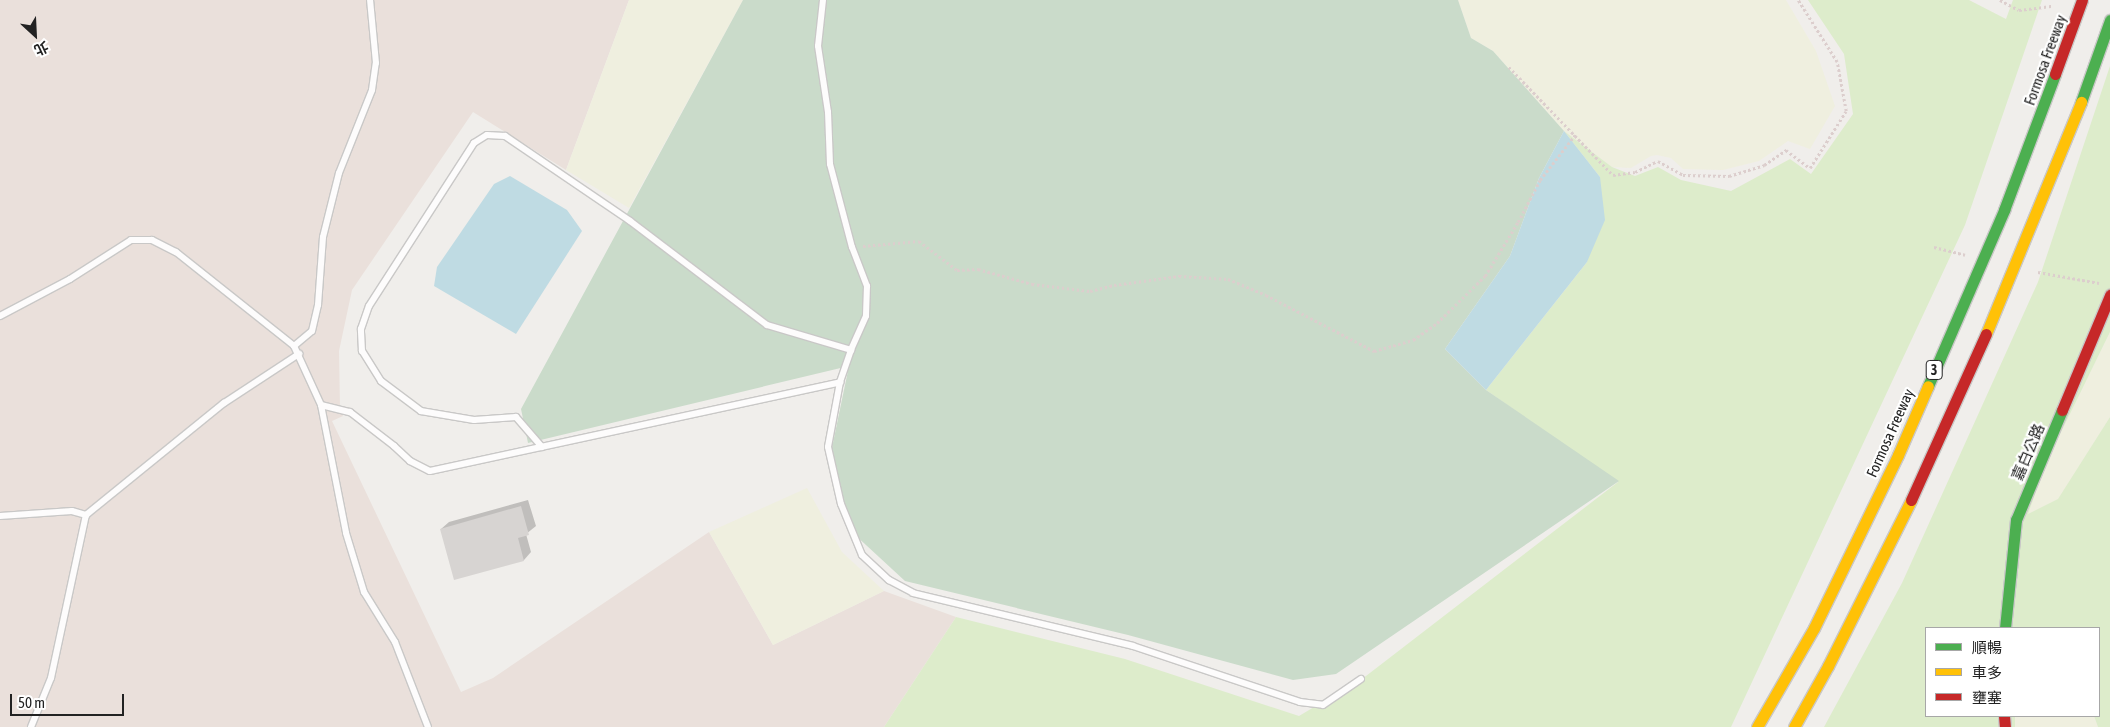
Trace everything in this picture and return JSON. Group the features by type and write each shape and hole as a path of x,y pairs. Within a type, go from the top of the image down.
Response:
{"main road":[{"name":"Formosa Freeway","path":"1757,727 1814,628 1898,455 2004,210 2082,0"},
{"name":"3","path":"1794,727 1828,666 1910,502 1986,335 2072,126 2110,20"},
{"name":"嘉白公路","path":"2005,627 2016,520 2110,296"}],"lane":[{"path":"294,346 312,331 318,304 323,237 339,173 372,90 376,63 370,0"},
{"path":"823,0 818,46 828,112 830,164 852,248 867,286 866,316 840,382 828,447 841,504 862,555 889,580 913,593 1132,646 1300,702 1323,705 1361,679"},
{"path":"542,447 516,417 474,420 421,411 381,381 362,351 361,329 369,306 474,143 487,134 505,136 622,215 767,325 851,350"},
{"path":"0,316 70,279 131,240 152,240 176,252 294,346 321,406 346,533 364,592 395,642 428,727"},
{"path":"31,727 51,678 86,515 224,403 299,354"},
{"path":"321,406 350,412 410,461 430,471 840,382"},
{"path":"0,516 72,510 86,515"}],"path":[{"path":"1508,67 1613,175 1635,172 1658,161 1683,175 1729,176 1764,165 1786,150 1810,168 1846,111 1837,62 1798,0"},
{"path":"2000,0 2019,10 2053,6"},
{"path":"852,248 918,241 957,270 978,269 1032,284 1090,291 1114,285 1179,276 1228,279 1266,295 1374,351 1414,340 1437,323 1485,276 1518,222 1540,180 1575,135"},
{"path":"1934,248 1969,256"},
{"path":"2038,272 2101,283"}],"shaded area":[{"path":"0,0 629,0 566,170 473,112 352,290 339,351 340,408 343,416 332,421 461,692 493,678 709,532 773,645 884,591 956,617 884,727 0,727"}],"green space":[{"path":"629,0 743,0 629,208 566,170"},
{"path":"743,0 1458,0 1471,38 1493,51 1564,131 1539,178 1510,256 1445,349 1486,390 1619,481 1336,674 1293,680 1128,635 905,581 853,533 830,457 849,366 528,443 521,409"},
{"path":"1458,0 1786,0 1816,51 1835,106 1810,149 1788,141 1759,161 1723,170 1683,169 1671,158 1657,155 1651,156 1631,168 1612,167 1564,131 1493,51 1471,38"},
{"path":"1808,0 1969,0 2006,19 2013,0 2042,0 1965,225 1731,727 884,727 956,617 1125,659 1299,716 1366,676 1618,482 1486,390 1587,262 1600,177 1564,131 1612,167 1635,176 1658,167 1681,180 1731,191 1790,159 1811,174 1853,114 1844,54"},
{"path":"2110,66 2110,332 2047,461 2028,514 2058,499 2110,417 2110,727 2098,727 2094,717 2100,717 2100,627 1925,627 1925,717 2015,717 2015,727 1824,727 1902,583 2038,282"},
{"path":"2110,332 2110,417 2058,500 2027,515 2047,461"},
{"path":"807,488 842,552 884,591 773,645 709,532"},
{"path":"2015,717 2094,717 2098,727 2015,727"}],"water":[{"path":"1564,131 1600,177 1605,220 1587,262 1486,390 1445,349 1510,256 1539,178"},
{"path":"510,176 567,210 582,231 516,334 434,286 437,267 494,184"}],"building":[{"path":"521,506 529,535 518,538 524,561 454,580 440,529"}],"traffic: fast":[{"path":"2081,102 2110,20"},
{"path":"1928,386 2004,210 2055,74"},
{"path":"2005,627 2016,520 2062,410"}],"traffic: slow":[{"path":"1986,334 2081,102"},
{"path":"1757,727 1814,628 1898,455 1928,386"},
{"path":"1794,727 1828,666 1911,500"}],"traffic: jam":[{"path":"2055,74 2082,0"},
{"path":"2062,410 2110,295"},
{"path":"1911,500 1986,334"},
{"path":"2004,717 2005,727"}]}
